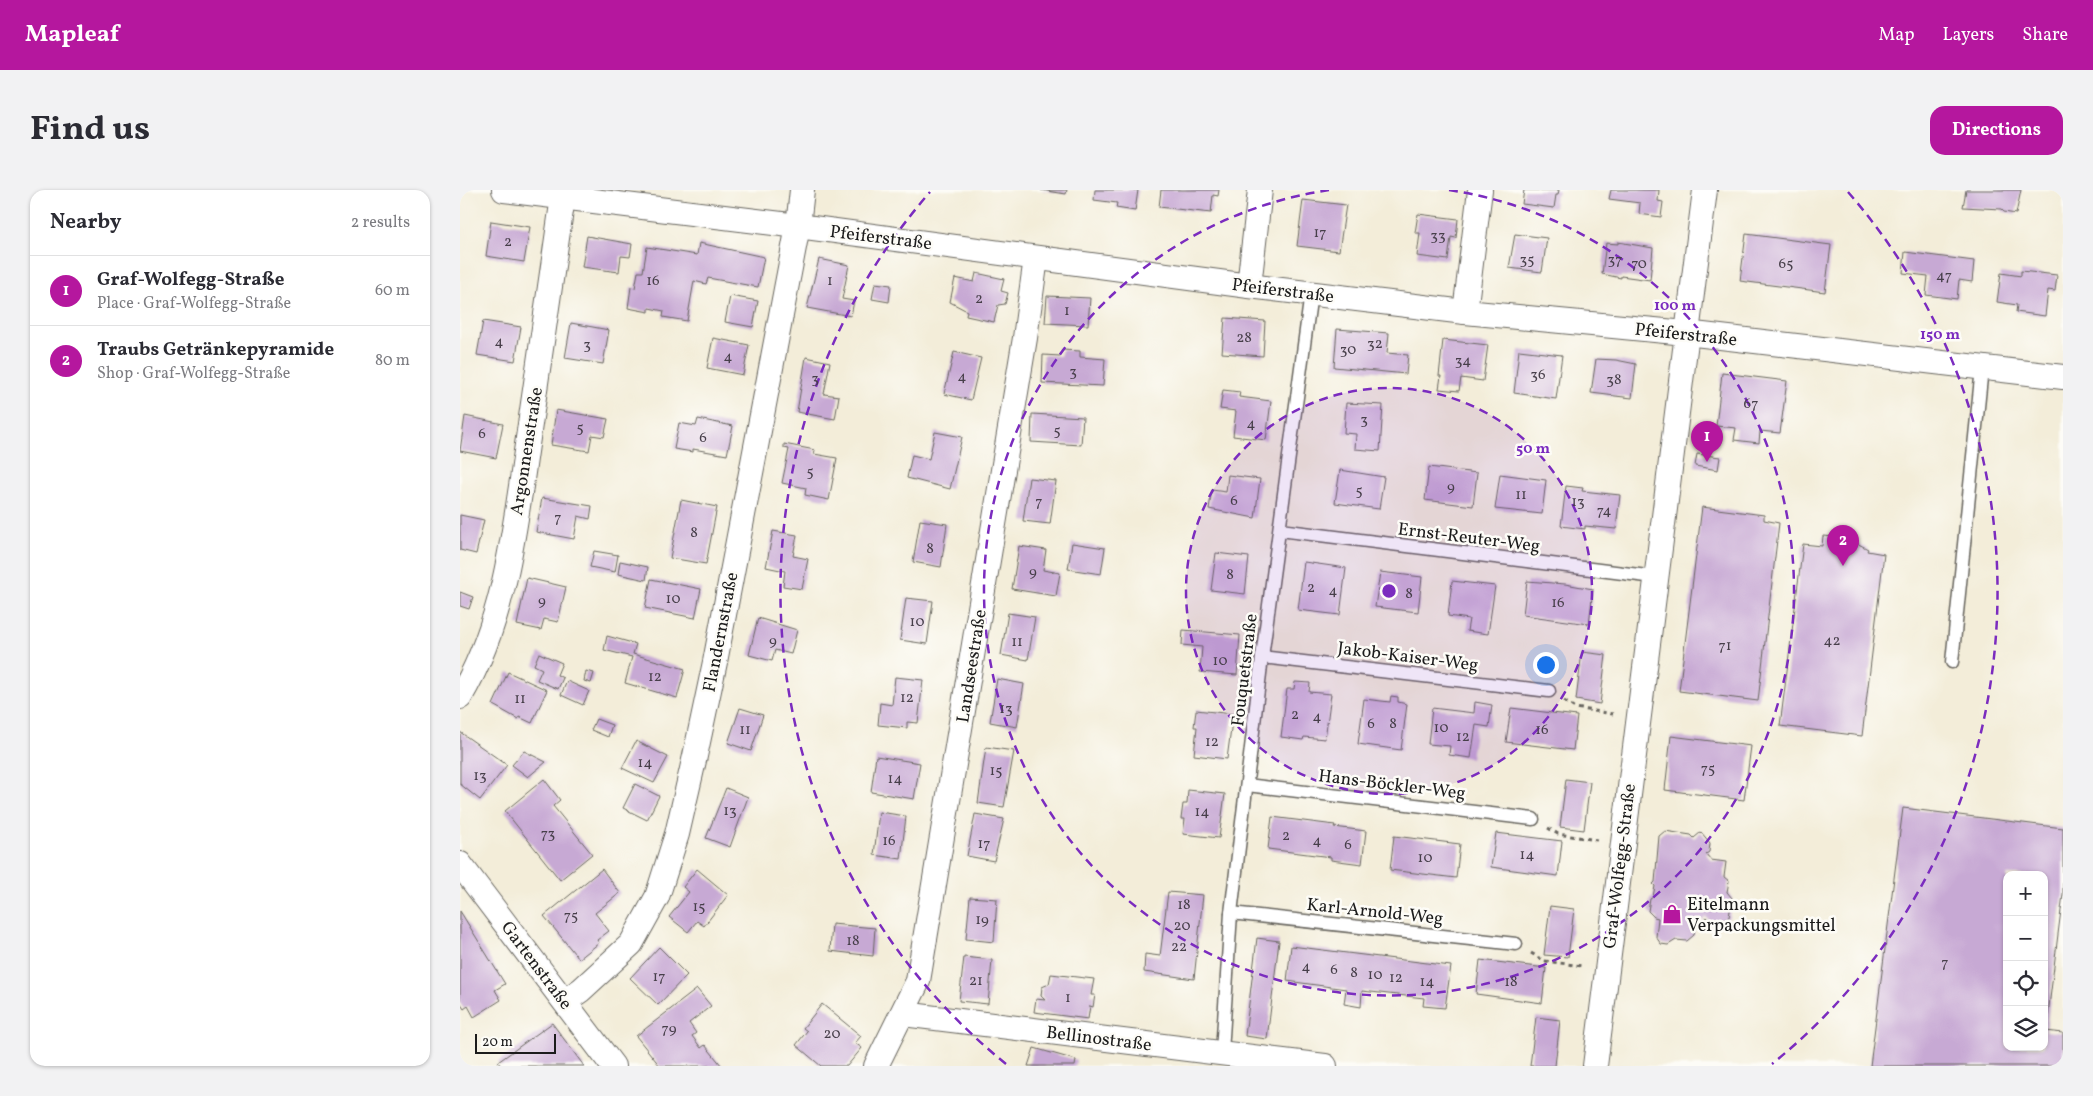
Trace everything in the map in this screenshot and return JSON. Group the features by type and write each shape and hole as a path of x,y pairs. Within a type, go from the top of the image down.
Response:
{"street":[{"name":"Pfeiferstraße","path":"504,190 798,226 1248,286 1465,312 1686,333 2063,377"},
{"name":"Flandernstraße","path":"565,1001 581,990 630,944 657,897 677,834 696,756 798,226 802,190"},
{"path":"1248,286 1260,190"},
{"path":"1465,312 1480,190"},
{"name":"Graf-Wolfegg-Straße","path":"1595,1066 1704,190"},
{"name":"Argonnenstraße","path":"466,687 486,647 507,566 563,198"},
{"name":"Landseestraße","path":"876,1066 918,981 1025,338 1036,258"},
{"name":"Gartenstraße","path":"460,864 613,1066"},
{"name":"Bellinostraße","path":"903,1014 1325,1066"}],"lane":[{"name":"Fouquetstraße","path":"1222,1052 1231,912 1262,657 1311,293"},
{"path":"1952,662 1982,368"},
{"name":"Ernst-Reuter-Weg","path":"1280,530 1655,577"},
{"name":"Jakob-Kaiser-Weg","path":"1262,657 1549,691"},
{"name":"Hans-Böckler-Weg","path":"1247,785 1533,819"},
{"name":"Karl-Arnold-Weg","path":"1231,912 1516,944"}],"path":[{"path":"1549,691 1575,708 1638,717"},
{"path":"1533,819 1558,834 1622,843"},
{"path":"1516,944 1544,961 1607,969"}],"building":[{"path":"1041,190 1067,190 1066,194"},
{"path":"1095,190 1138,190 1135,211 1116,208 1117,203 1094,200"},
{"path":"1161,190 1219,190 1218,196 1213,195 1211,213 1159,207"},
{"path":"1524,190 1559,190 1558,195 1556,195 1554,208 1522,204"},
{"path":"1611,190 1659,190 1658,201 1663,202 1661,217 1639,214 1640,203 1609,199"},
{"path":"1966,190 2021,190 2016,214 2004,212 2001,209 1963,207"},
{"path":"1303,200 1346,205 1339,251 1297,246"},
{"path":"1418,214 1458,219 1456,238 1451,237 1448,260 1417,256 1420,233 1415,233"},
{"path":"491,221 530,227 524,262 486,256"},
{"path":"1515,234 1547,238 1542,272 1509,268"},
{"path":"1746,234 1831,245 1825,292 1740,281"},
{"path":"587,236 632,244 630,257 621,256 619,272 582,267"},
{"path":"1618,242 1653,248 1650,280 1621,276 1621,278 1602,274 1606,243 1618,244"},
{"path":"699,243 764,257 758,287 708,278 706,284 694,281 687,321 663,317 664,311 649,308 649,312 628,308 631,287 635,288 638,272 643,272 647,247 697,255"},
{"path":"1905,252 1974,261 1972,282 1959,280 1957,299 1926,295 1928,276 1903,273"},
{"path":"819,259 849,265 842,299 854,301 851,316 807,308"},
{"path":"2021,271 2057,275 2055,291 2048,290 2045,316 2016,312 2017,305 1997,302 2001,273 2021,276"},
{"path":"976,273 1004,279 1001,291 1008,293 1005,304 998,305 994,322 966,316 967,311 950,302 955,278 974,282"},
{"path":"875,283 891,285 889,302 872,299"},
{"path":"730,296 758,301 753,327 725,322"},
{"path":"1047,296 1090,298 1088,325 1045,323"},
{"path":"1225,318 1265,321 1263,356 1222,353"},
{"path":"483,321 521,327 515,361 477,355"},
{"path":"571,323 609,330 603,364 565,358"},
{"path":"1337,329 1389,333 1387,353 1408,355 1406,374 1334,367"},
{"path":"713,338 749,345 743,375 707,368"},
{"path":"1443,340 1488,345 1483,381 1461,378 1459,391 1439,389"},
{"path":"1062,350 1080,351 1080,357 1105,359 1103,386 1042,383 1043,355 1060,356"},
{"path":"1519,350 1562,355 1556,399 1514,393"},
{"path":"954,352 981,358 971,400 944,394"},
{"path":"806,357 830,362 824,394 839,396 835,419 797,412"},
{"path":"1596,359 1636,364 1632,398 1591,393"},
{"path":"1722,373 1787,381 1780,433 1760,431 1759,443 1734,440 1736,428 1716,426"},
{"path":"1223,390 1240,392 1239,397 1271,401 1266,440 1233,436 1236,411 1220,409"},
{"path":"1346,403 1383,405 1380,451 1355,449 1356,434 1344,433"},
{"path":"556,410 608,419 604,437 592,435 589,451 551,445"},
{"path":"1032,414 1083,417 1081,445 1031,442"},
{"path":"465,416 503,424 496,458 460,451"},
{"path":"698,419 733,426 727,455 693,449 693,452 674,449 679,423 696,426"},
{"path":"935,432 962,437 950,489 907,478 912,455 929,459"},
{"path":"784,444 815,450 814,454 837,458 829,500 805,495 806,488 782,483 789,449 784,448"},
{"path":"1697,454 1720,457 1718,470 1695,466"},
{"path":"1429,467 1477,473 1473,506 1425,500"},
{"path":"1340,470 1384,477 1379,509 1335,503"},
{"path":"1500,474 1546,480 1542,514 1495,509"},
{"path":"1228,475 1260,479 1255,518 1209,509 1212,490 1226,492"},
{"path":"1029,478 1056,481 1050,524 1023,521"},
{"path":"1566,486 1583,488 1582,491 1620,495 1616,529 1585,526 1585,529 1561,526"},
{"path":"542,498 592,506 590,519 578,516 574,539 536,532"},
{"path":"681,500 717,507 706,564 670,558"},
{"path":"1702,507 1764,515 1764,520 1779,523 1758,701 1679,691"},
{"path":"460,515 484,520 476,554 460,550"},
{"path":"920,520 947,524 941,567 913,562"},
{"path":"773,531 797,535 793,556 808,559 802,589 783,586 785,571 766,567"},
{"path":"1823,536 1847,538 1868,549 1867,551 1884,554 1862,736 1780,726 1803,544 1822,546"},
{"path":"1072,543 1105,548 1101,574 1068,569"},
{"path":"1019,546 1046,550 1043,570 1060,573 1056,596 1012,589"},
{"path":"594,551 618,555 615,572 590,567"},
{"path":"1216,553 1249,557 1245,594 1211,590"},
{"path":"620,561 648,567 646,580 618,574"},
{"path":"1304,562 1346,568 1340,615 1298,610"},
{"path":"1380,572 1422,577 1418,612 1375,607"},
{"path":"527,578 566,587 558,622 544,619 541,630 517,625"},
{"path":"651,579 701,589 695,618 645,608"},
{"path":"1452,581 1495,586 1488,634 1467,631 1469,619 1448,616"},
{"path":"1527,581 1565,584 1593,589 1589,624 1523,615"},
{"path":"460,592 473,597 469,609 460,606"},
{"path":"906,598 933,601 927,644 900,640"},
{"path":"1008,613 1035,617 1028,660 1001,655"},
{"path":"758,618 797,630 791,654 775,650 772,661 749,655"},
{"path":"1183,630 1240,635 1237,675 1200,672 1202,647 1182,645"},
{"path":"607,636 636,644 633,654 685,669 677,698 625,683 632,657 604,650"},
{"path":"1582,652 1606,655 1600,704 1576,700"},
{"path":"539,653 562,663 557,675 563,678 558,689 537,680 542,669 534,665"},
{"path":"586,671 594,673 591,683 584,681"},
{"path":"508,672 547,690 532,723 519,717 518,719 493,705"},
{"path":"895,677 923,680 918,723 907,722 907,728 878,725 880,703 892,705"},
{"path":"997,679 1024,684 1017,727 990,722"},
{"path":"567,681 589,691 583,705 561,695"},
{"path":"1295,682 1310,683 1309,692 1331,694 1325,739 1304,737 1303,740 1281,737 1287,689 1294,689"},
{"path":"1391,696 1398,697 1398,702 1407,704 1401,750 1358,744 1364,699 1390,702"},
{"path":"1475,702 1492,705 1489,727 1476,725 1471,758 1449,755 1450,746 1428,744 1432,708 1474,713"},
{"path":"740,708 763,715 751,751 728,743"},
{"path":"1511,708 1577,716 1573,750 1506,742"},
{"path":"1196,710 1233,714 1227,759 1194,755 1197,727 1194,727"},
{"path":"596,719 612,725 608,737 591,730"},
{"path":"460,732 507,765 480,800 460,784"},
{"path":"1671,736 1751,746 1744,800 1665,790"},
{"path":"636,741 668,757 654,783 622,768"},
{"path":"986,747 1014,751 1004,807 978,803"},
{"path":"524,751 546,762 528,777 512,765"},
{"path":"876,756 920,763 914,799 871,792"},
{"path":"544,779 560,800 553,806 592,854 560,880 505,811"},
{"path":"1566,779 1590,782 1584,830 1560,827"},
{"path":"635,784 659,796 647,820 623,808"},
{"path":"726,788 748,797 730,847 706,838"},
{"path":"1188,790 1225,794 1219,838 1183,834 1185,819 1181,819 1183,804 1187,804"},
{"path":"1903,808 2063,828 2063,894 2048,1015 2048,871 2003,871 2003,1051 2048,1051 2048,1031 2063,1033 2063,1066 1870,1066"},
{"path":"879,812 906,816 901,859 874,855"},
{"path":"975,814 1004,819 994,861 967,856"},
{"path":"1272,817 1366,831 1362,864 1331,860 1331,857 1268,849"},
{"path":"1665,831 1691,835 1694,838 1701,832 1710,843 1709,852 1706,854 1711,860 1726,862 1724,877 1729,881 1727,892 1732,898 1729,917 1723,922 1709,920 1706,917 1699,923 1695,922 1694,935 1687,941 1676,940 1668,945 1661,944 1656,937 1658,918 1648,911 1655,886 1653,884 1655,882 1659,836"},
{"path":"1496,833 1562,841 1558,876 1491,867"},
{"path":"1394,836 1460,844 1456,878 1390,870"},
{"path":"602,869 620,893 595,913 609,931 597,940 599,943 579,959 544,916"},
{"path":"697,869 728,895 704,926 697,921 688,932 669,917 689,892 683,887"},
{"path":"1168,892 1203,895 1194,979 1144,972 1145,954 1160,956"},
{"path":"970,897 997,899 994,942 966,939"},
{"path":"1550,906 1574,909 1568,957 1544,955"},
{"path":"460,911 505,984 495,990 501,1000 474,1017 468,1006 464,1009 460,1003"},
{"path":"832,924 875,928 873,956 830,951"},
{"path":"1257,938 1279,941 1267,1039 1245,1036"},
{"path":"1291,946 1451,966 1445,1008 1423,1006 1424,998 1362,991 1361,1007 1344,1004 1346,989 1287,981"},
{"path":"659,947 687,975 658,1005 630,978"},
{"path":"964,957 992,960 988,1004 959,1001"},
{"path":"1480,960 1546,968 1542,1003 1476,994"},
{"path":"1051,974 1094,979 1091,995 1095,995 1093,1007 1090,1006 1088,1019 1034,1012 1036,999 1045,1000 1041,996 1042,987 1049,984"},
{"path":"697,989 711,1006 689,1023 696,1033 692,1036 701,1048 705,1045 722,1066 660,1066 636,1036"},
{"path":"822,1004 861,1036 855,1043 862,1048 847,1066 821,1066 796,1045 807,1031 803,1028"},
{"path":"1536,1017 1560,1020 1555,1066 1530,1066"},
{"path":"552,1023 584,1066 501,1066 498,1062"},
{"path":"1034,1048 1076,1060 1075,1066 1028,1066"}],"place":[{"name":"Graf-Wolfegg-Straße","path":"1707,462"},
{"name":"Traubs Getränkepyramide","path":"1843,566"},
{"name":"Eitelmann Verpackungsmittel","path":"1672,914"}]}
